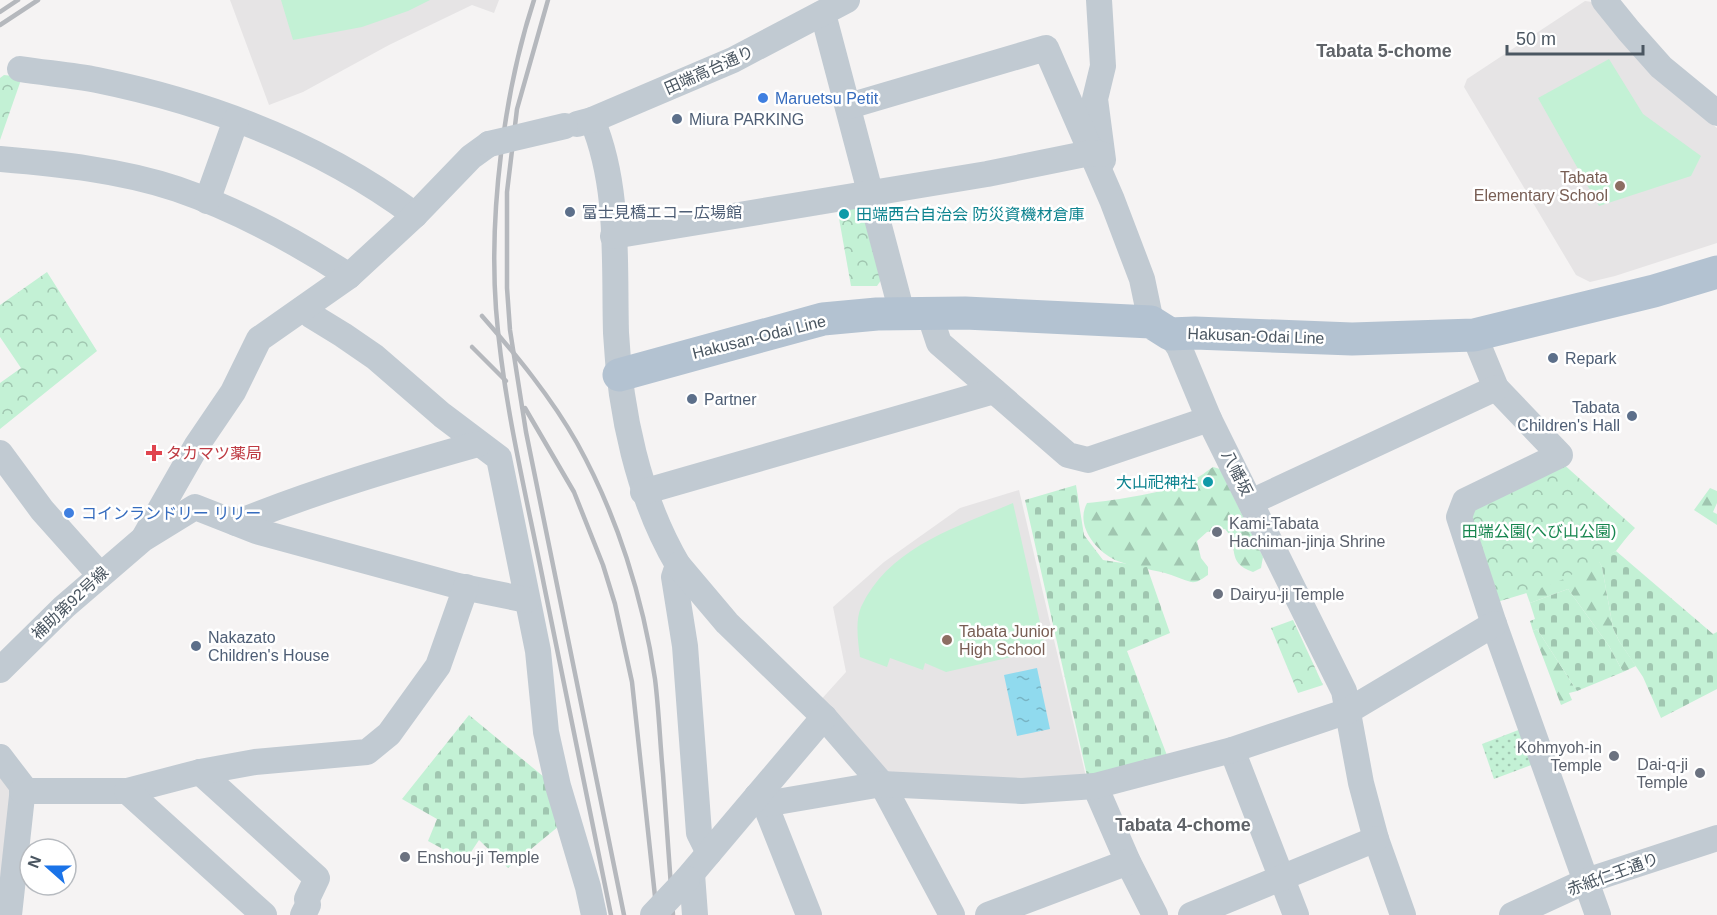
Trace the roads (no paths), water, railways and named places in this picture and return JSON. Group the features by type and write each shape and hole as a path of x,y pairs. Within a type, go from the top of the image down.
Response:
{"main road":[{"name":"Hakusan-Odai Line","path":"619,375 823,319 915,313 1161,328 1195,333 1352,339 1474,335 1654,291 1717,272"}],"street":[{"name":"田端高台通り","path":"415,215 471,157 489,144 592,120 733,60 847,0"},
{"path":"613,236 1096,154 1095,99 1102,66 1099,0"},
{"path":"1604,0 1661,67 1717,113"},
{"path":"821,14 849,106 871,192 915,313 939,344 1068,455 1088,460 1209,419"},
{"name":"八幡坂","path":"849,106 1046,48 1096,154 1161,328 1179,347 1209,419 1344,691 1361,783 1376,839 1403,915"},
{"path":"20,69 94,79 192,103 299,145 339,167 415,215 349,276 259,339 233,392 197,445 143,539"},
{"path":"207,201 236,120"},
{"path":"592,120 609,176 620,388 644,492 678,566 727,622 824,717 882,784 952,915"},
{"path":"0,159 96,170 168,186 243,216 298,244 349,276"},
{"path":"304,308 312,316 375,357 478,444 499,458 538,651 546,732 558,786 594,915"},
{"path":"1474,335 1496,388 1560,455 1465,501 1459,516 1494,624 1598,915"},
{"path":"1251,502 1496,388"},
{"path":"644,492 994,391"},
{"path":"236,523 307,495 478,444"},
{"path":"0,453 42,510 100,575"},
{"path":"167,497 256,531 466,587 527,600"},
{"path":"143,539 195,507"},
{"name":"補助第92号線","path":"0,670 100,575 143,539"},
{"path":"678,566 674,577 685,645 699,833 710,853"},
{"path":"22,791 127,791 200,772 255,762 367,753 389,734 438,666 466,587"},
{"path":"761,800 882,784 1022,791 1095,786 1232,750 1348,711 1494,624"},
{"path":"653,915 761,800 824,717"},
{"path":"1232,750 1296,915"},
{"path":"0,758 22,787 9,915"},
{"path":"200,772 317,878 307,899 308,905 303,915"},
{"path":"1095,786 1128,862 1155,915"},
{"path":"127,791 264,915"},
{"path":"761,800 809,915"},
{"name":"赤紙仁王通り","path":"1512,915 1586,881 1717,838"},
{"path":"1191,915 1376,839"},
{"path":"988,915 1128,862"},
{"path":"689,876 695,915"}],"water":[{"path":"1037,668 1050,729 1017,736 1004,675"}],"railway":[{"path":"0,12 18,0"},
{"path":"0,25 38,0"},
{"path":"534,0 514,73 501,153 495,233 496,309 504,379 516,448 611,915"},
{"path":"548,0 517,109 507,192 507,288 510,330 526,432 624,915"},
{"path":"482,316 533,377 577,443 616,528 636,588 655,679 673,915"},
{"path":"472,347 506,381"},
{"path":"525,408 574,492 603,565 615,604 632,682 657,915"}],"place":[{"name":"Maruetsu Petit","path":"763,98"},
{"name":"Miura PARKING","path":"677,119"},
{"name":"Tabata Elementary School","path":"1620,186"},
{"name":"富士見橋エコー広場館","path":"570,212"},
{"name":"田端西台自治会 防災資機材倉庫","path":"844,214"},
{"name":"Repark","path":"1553,358"},
{"name":"Partner","path":"692,399"},
{"name":"Tabata Children's Hall","path":"1632,416"},
{"name":"タカマツ薬局","path":"154,453"},
{"name":"大山祀神社","path":"1208,482"},
{"name":"コインランドリー リリー","path":"69,513"},
{"name":"Kami-Tabata Hachiman-jinja Shrine","path":"1217,532"},
{"name":"Dairyu-ji Temple","path":"1218,594"},
{"name":"Tabata Junior High School","path":"947,640"},
{"name":"Nakazato Children's House","path":"196,646"},
{"name":"Kohmyoh-in Temple","path":"1614,756"},
{"name":"Dai-q-ji Temple","path":"1700,773"},
{"name":"Enshou-ji Temple","path":"405,857"}],"district":[{"name":"Tabata 5-chome","path":"1384,51"},
{"name":"Tabata 4-chome","path":"1183,825"}],"park label":[{"name":"田端公園(へび山公園)","path":"1539,531"}]}
